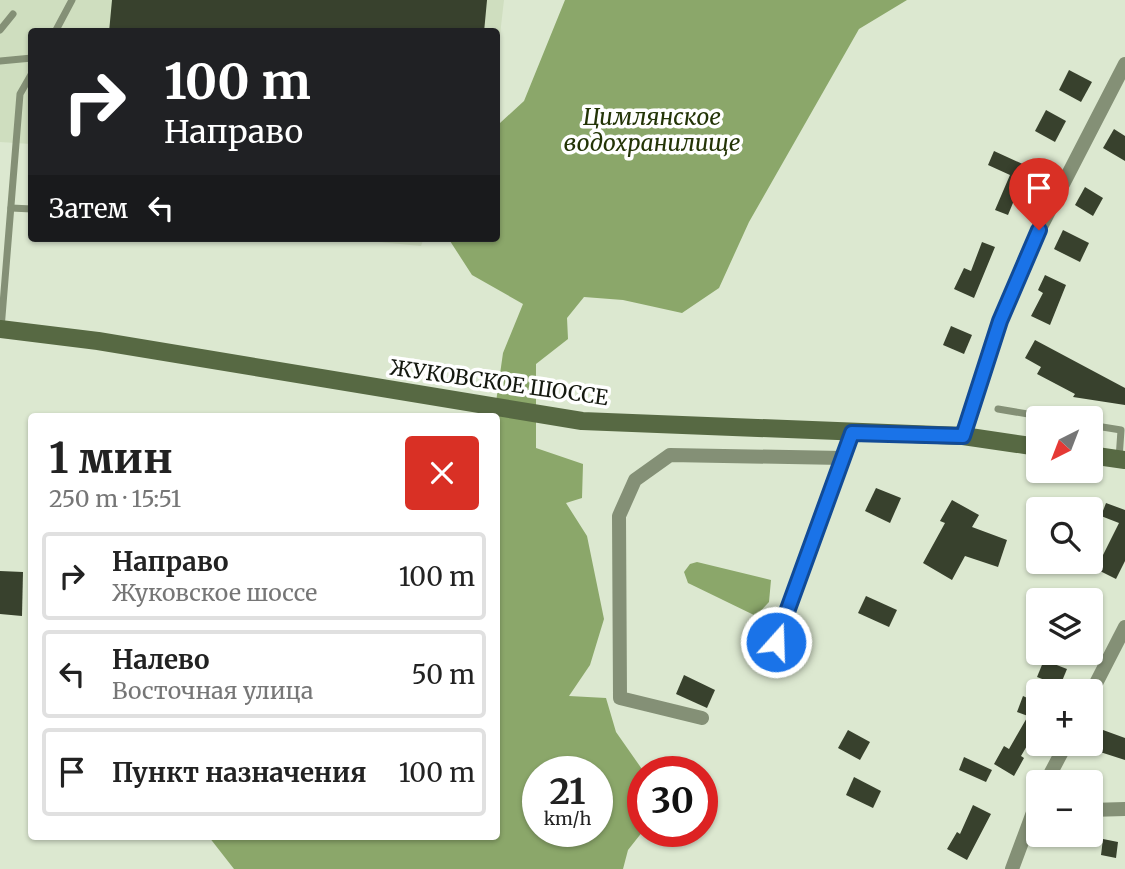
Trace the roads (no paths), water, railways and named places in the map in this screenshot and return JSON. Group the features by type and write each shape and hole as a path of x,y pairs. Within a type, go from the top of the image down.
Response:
{"main road":[{"name":"ЖУКОВСКОЕ ШОССЕ","path":"1,329 98,341 582,421 963,436 1026,445"},
{"path":"1103,457 1122,460"}],"street":[{"path":"963,436 1000,321 1027,254 1125,64"},
{"path":"776,642 852,433"},
{"path":"702,718 620,698 619,516 635,480 670,455 843,458"},
{"path":"1098,679 1125,627"},
{"path":"1103,810 1125,809"},
{"path":"1012,869 1026,832"}],"lane":[{"path":"57,28 72,0"},
{"path":"0,30 13,14"},
{"path":"0,61 28,58"},
{"path":"1,329 3,273 20,94 28,80"},
{"path":"11,208 28,209"},
{"path":"998,409 1026,414"},
{"path":"1103,427 1121,430 1122,460"}],"water":[{"name":"Цимлянское водохранилище","path":"565,0 907,0 859,29 749,222 719,288 682,313 623,300 584,297 567,318 568,339 536,364 536,448 583,464 582,498 566,503 587,536 604,619 590,665 569,696 606,698 616,732 633,756 627,756 627,847 630,847 623,869 234,869 211,840 500,840 500,413 494,413 503,353 523,304 472,275 451,242 500,242 500,123 524,101"},
{"path":"697,562 771,580 769,602 756,616 688,583 684,572 690,564"}]}
